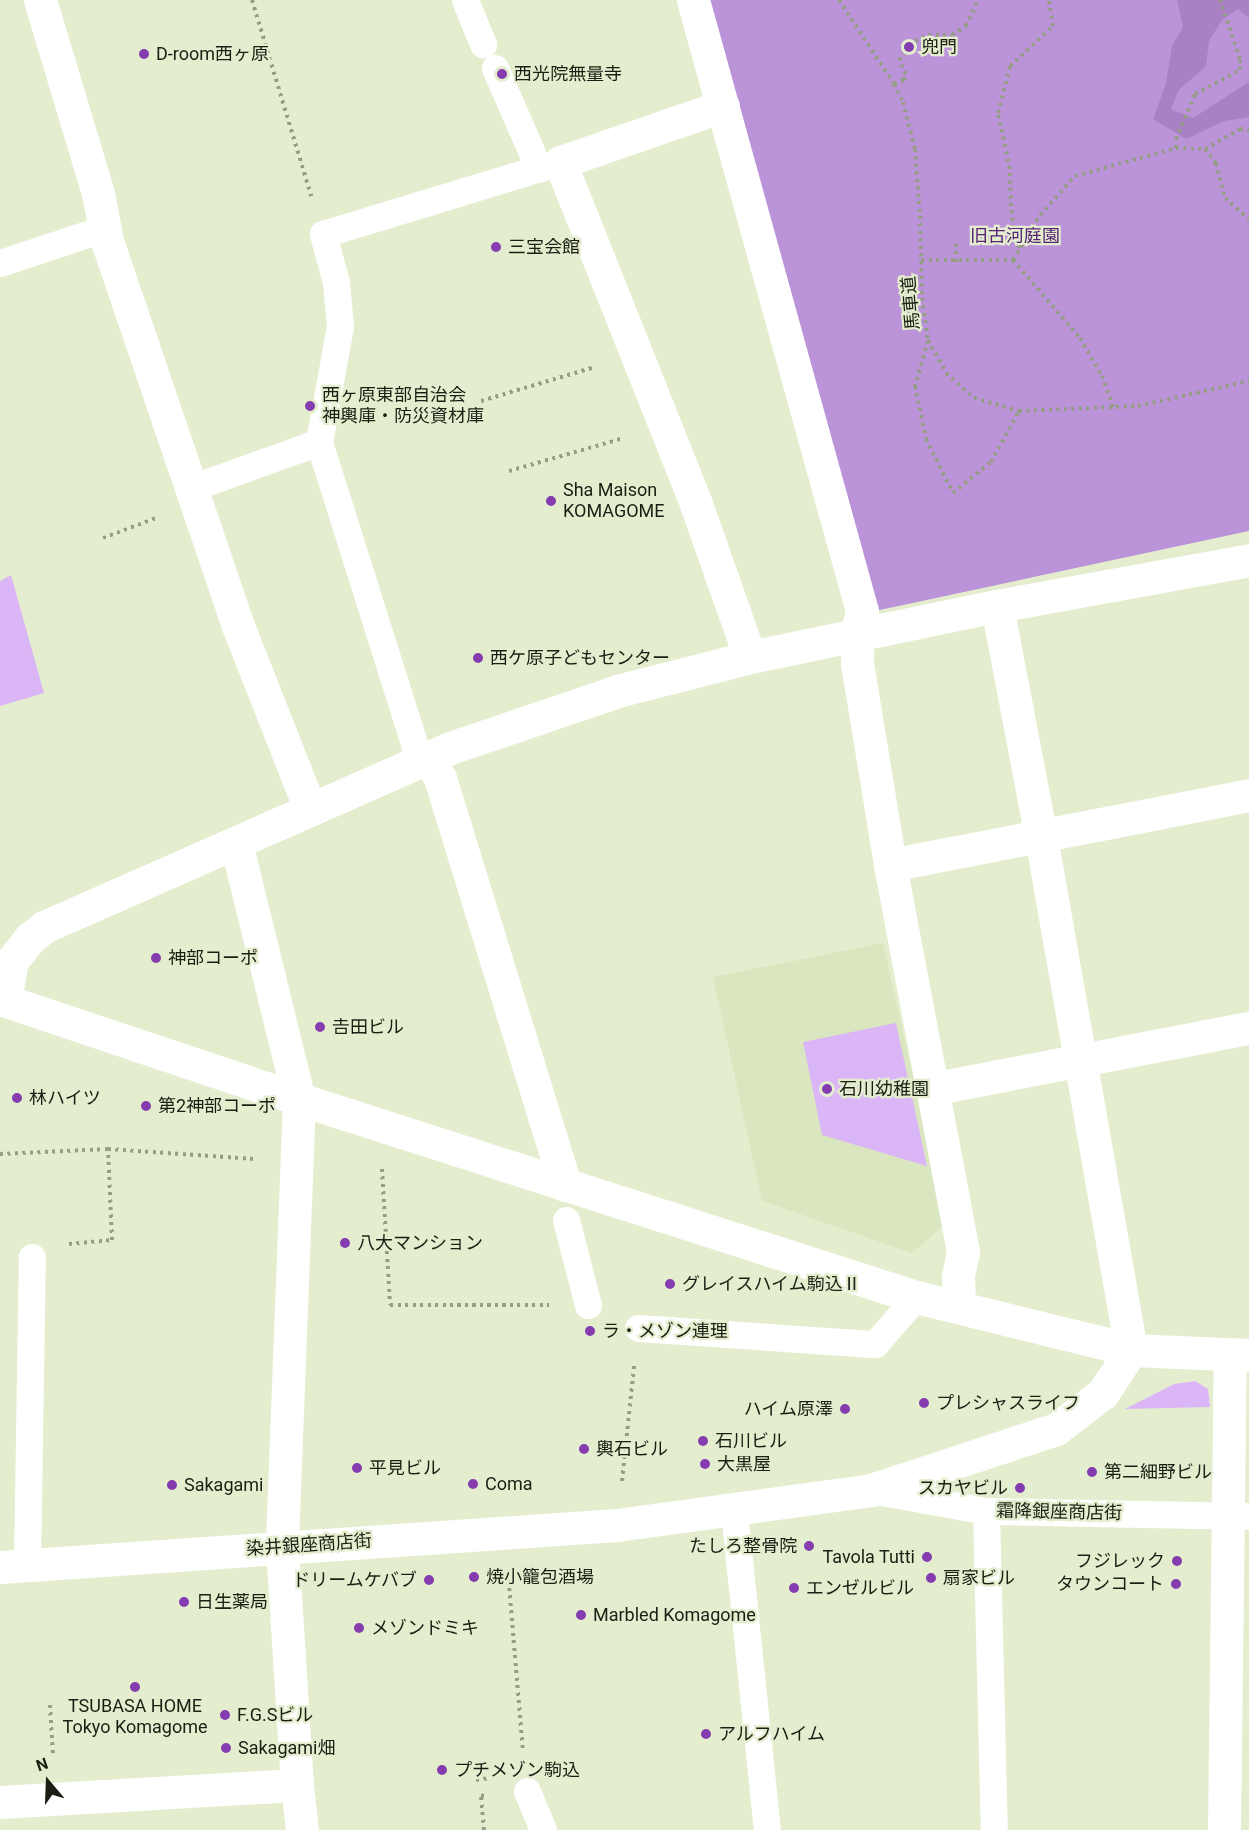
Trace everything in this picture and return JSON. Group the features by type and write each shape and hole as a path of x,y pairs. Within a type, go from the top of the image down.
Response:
{"street":[{"path":"40,0 92,173 106,241 238,626 310,808"},
{"path":"693,0 862,611 857,633 857,663 890,865 963,1252 958,1276 959,1307"},
{"path":"723,106 549,165 636,355 696,504 750,657"},
{"path":"1224,1830 1238,1515 1239,1355 1131,1350 916,1297 59,1021 3,999 12,961 30,938 44,927 450,748 621,690 750,657 857,633 1249,560"},
{"path":"997,606 1041,837 1131,1350"},
{"path":"429,759 440,778 565,1185"},
{"path":"890,865 1249,795"},
{"path":"236,843 299,1099 300,1361 282,1547 297,1785 302,1830"},
{"path":"931,1089 1249,1028"},
{"name":"染井銀座商店街","path":"14,1566 617,1525 734,1511 871,1490 1056,1429 1103,1393 1131,1350"},
{"path":"0,1802 297,1785"}],"lane":[{"path":"465,0 483,44"},
{"path":"429,759 416,749 319,442 340,327 336,282 323,234 549,165 495,68"},
{"path":"0,263 105,228"},
{"path":"194,496 319,442"},
{"path":"566,1220 588,1305"},
{"path":"14,1566 32,1257"},
{"path":"638,1328 874,1344 916,1297"},
{"name":"霜降銀座商店街","path":"871,1490 986,1511 1238,1515"},
{"path":"734,1511 767,1830"},
{"path":"986,1511 994,1830"},
{"path":"527,1791 543,1830"}],"path":[{"path":"252,0 323,234"},
{"name":"馬車道","path":"839,0 894,84 903,102 915,149 922,298 928,340 946,374 974,398 1019,411 1138,406 1249,381"},
{"path":"915,41 928,35 952,35 966,26 978,0"},
{"path":"1020,248 1016,243 1011,206 1010,169 998,113 1010,66 1053,26 1049,0"},
{"path":"1176,148 1176,139 1185,112 1195,94 1240,70 1240,59 1220,0"},
{"path":"894,84 904,80 906,74 899,60 904,54"},
{"path":"1013,260 1040,215 1075,176 1176,148 1205,149 1240,129 1249,130"},
{"path":"1205,149 1216,163 1225,198 1249,219"},
{"path":"956,262 957,244"},
{"path":"921,260 956,262 1013,260"},
{"path":"1013,260 1080,338 1102,376 1113,407"},
{"path":"928,340 915,386 926,439 953,493 991,462 1019,411"},
{"path":"481,401 636,355"},
{"path":"509,471 664,426"},
{"path":"103,538 194,496"},
{"path":"0,1154 108,1149 298,1162"},
{"path":"32,1257 33,1248 112,1240 108,1149"},
{"path":"381,1162 390,1305 588,1305"},
{"path":"617,1525 638,1328"},
{"path":"504,1534 527,1791"},
{"path":"50,1705 56,1798"}],"shaded area":[{"path":"1177,0 1249,0 1249,18 1238,9 1222,20 1209,41 1206,66 1178,91 1171,109 1193,118 1249,82 1249,117 1224,121 1186,139 1153,119 1166,83 1172,46 1183,27"},
{"path":"11,575 44,693 0,706 0,581"},
{"name":"石川幼稚園","path":"883,943 946,1223 912,1253 762,1201 713,977"},
{"path":"896,1023 927,1166 822,1135 803,1042"},
{"path":"1195,1381 1208,1389 1210,1407 1125,1409 1174,1384"}],"green space":[{"name":"旧古河庭園","path":"705,0 1249,0 1249,531 875,611"}],"place":[{"name":"兜門","path":"909,47"},
{"name":"D-room西ヶ原","path":"144,54"},
{"name":"西光院無量寺","path":"502,74"},
{"name":"三宝会館","path":"496,247"},
{"name":"西ヶ原東部自治会 神輿庫・防災資材庫","path":"310,406"},
{"name":"Sha Maison KOMAGOME","path":"551,501"},
{"name":"西ケ原子どもセンター","path":"478,658"},
{"name":"神部コーポ","path":"156,958"},
{"name":"𠮷田ビル","path":"320,1027"},
{"name":"石川幼稚園","path":"827,1089"},
{"name":"林ハイツ","path":"17,1098"},
{"name":"第2神部コーポ","path":"146,1106"},
{"name":"八大マンション","path":"345,1243"},
{"name":"グレイスハイム駒込Ⅱ","path":"670,1284"},
{"name":"ラ・メゾン連理","path":"590,1331"},
{"name":"プレシャスライフ","path":"924,1403"},
{"name":"ハイム原澤","path":"845,1409"},
{"name":"石川ビル","path":"703,1441"},
{"name":"輿石ビル","path":"584,1449"},
{"name":"大黒屋","path":"705,1464"},
{"name":"平見ビル","path":"357,1468"},
{"name":"第二細野ビル","path":"1092,1472"},
{"name":"Coma","path":"473,1484"},
{"name":"Sakagami","path":"172,1485"},
{"name":"スカヤビル","path":"1020,1488"},
{"name":"たしろ整骨院","path":"809,1546"},
{"name":"Tavola Tutti","path":"927,1557"},
{"name":"フジレック","path":"1177,1561"},
{"name":"焼小籠包酒場","path":"474,1577"},
{"name":"扇家ビル","path":"931,1578"},
{"name":"ドリームケバブ","path":"429,1580"},
{"name":"タウンコート","path":"1176,1584"},
{"name":"エンゼルビル","path":"794,1588"},
{"name":"日生薬局","path":"184,1602"},
{"name":"Marbled Komagome","path":"581,1615"},
{"name":"メゾンドミキ","path":"359,1628"},
{"name":"TSUBASA HOME Tokyo Komagome","path":"135,1687"},
{"name":"F.G.Sビル","path":"225,1715"},
{"name":"アルフハイム","path":"706,1734"},
{"name":"Sakagami畑","path":"226,1748"},
{"name":"プチメゾン駒込","path":"442,1770"}]}
